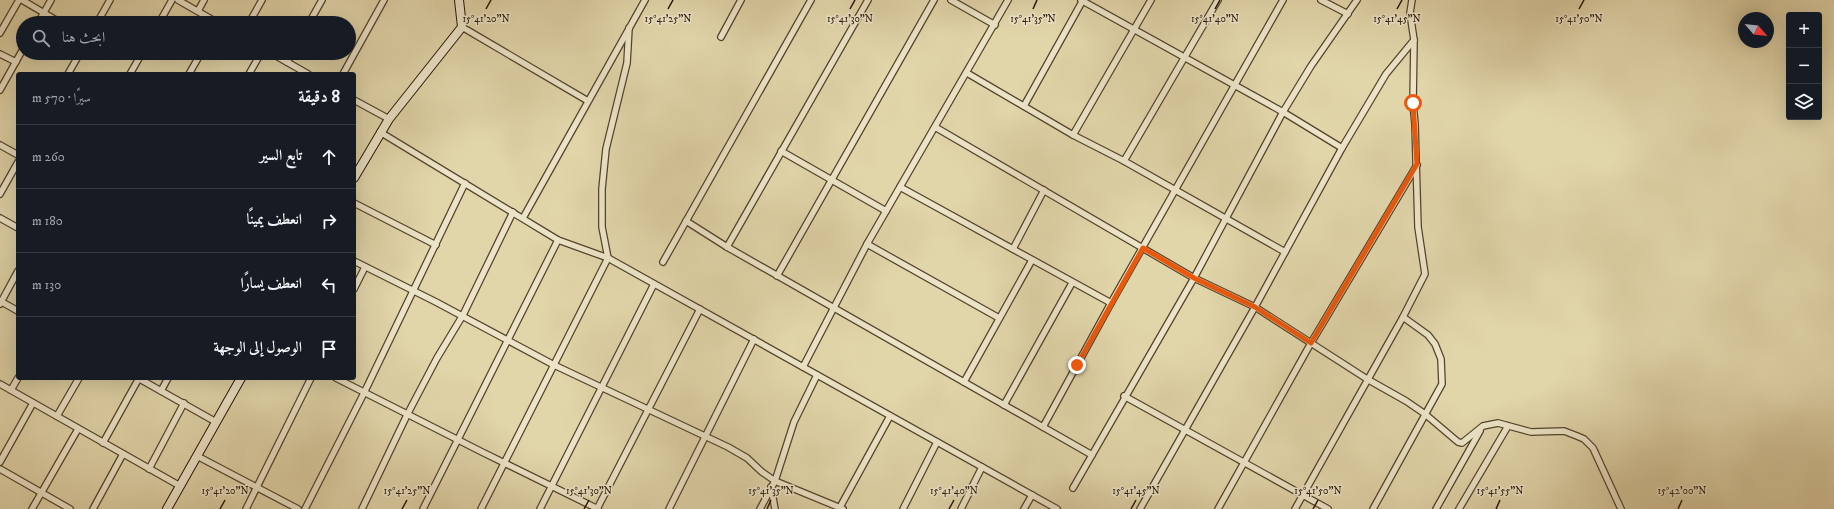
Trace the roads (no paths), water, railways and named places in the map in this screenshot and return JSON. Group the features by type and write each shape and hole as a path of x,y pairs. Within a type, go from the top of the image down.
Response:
{"street":[{"path":"0,33 19,0"},
{"path":"22,0 50,16"},
{"path":"42,16 51,0"},
{"path":"101,16 110,0"},
{"path":"163,16 172,0"},
{"path":"178,0 206,16"},
{"path":"198,11 204,0"},
{"path":"254,16 262,0"},
{"path":"313,16 322,0"},
{"path":"356,51 384,0"},
{"path":"356,174 380,132 462,27 459,0"},
{"path":"523,218 644,0"},
{"path":"720,37 741,0"},
{"path":"663,262 811,0"},
{"path":"727,247 868,0"},
{"path":"777,276 934,0"},
{"path":"951,0 995,24"},
{"path":"803,367 867,244 1008,0"},
{"path":"1024,106 1082,0 1283,112 1342,148"},
{"path":"1073,134 1151,0"},
{"path":"1124,161 1218,0"},
{"path":"1043,427 1111,303 1283,0"},
{"path":"1321,0 1348,14"},
{"path":"1073,488 1124,396 1194,278 1283,112 1311,66 1357,0"},
{"path":"1295,509 1426,274 1418,227 1417,164 1413,103 1414,40 1410,13 1412,0"},
{"path":"462,27 588,101"},
{"path":"481,509 608,258 602,227 606,149 627,63 629,28"},
{"path":"1140,509 1255,307 1342,148 1386,74 1414,40"},
{"path":"0,54 16,62 0,90"},
{"path":"69,72 76,60"},
{"path":"131,72 138,60"},
{"path":"190,72 197,60"},
{"path":"250,72 257,60"},
{"path":"283,60 304,72"},
{"path":"344,72 351,60"},
{"path":"967,73 1285,252"},
{"path":"356,101 389,120"},
{"path":"935,127 1194,278 1255,307 1367,379 1425,414 1458,442 1462,443 1483,426 1498,423 1531,432 1564,431 1584,439 1593,448 1621,509"},
{"path":"380,132 558,240 608,258 1057,509"},
{"path":"0,145 16,154"},
{"path":"781,151 886,211"},
{"path":"1218,509 1311,343 1417,164"},
{"path":"0,194 16,166"},
{"path":"305,509 414,292 465,183"},
{"path":"900,187 1111,303"},
{"path":"1013,249 1044,190"},
{"path":"356,204 436,245"},
{"path":"362,509 437,358 463,315 513,212"},
{"path":"0,218 16,227"},
{"path":"686,221 777,276 1092,455"},
{"path":"423,509 558,240"},
{"path":"867,244 999,318"},
{"path":"964,382 1032,260"},
{"path":"356,262 463,315 554,365 602,386 747,458 762,472 775,481 841,508 890,416"},
{"path":"356,285 365,267"},
{"path":"16,274 0,302 16,310"},
{"path":"1004,405 1072,282"},
{"path":"540,509 654,284"},
{"path":"340,380 597,509 700,309"},
{"path":"1373,509 1442,384 1442,370 1439,353 1428,335 1403,317"},
{"path":"669,509 754,340"},
{"path":"760,509 775,481 794,422 817,375"},
{"path":"11,390 17,380"},
{"path":"57,416 78,380"},
{"path":"103,443 138,380"},
{"path":"142,380 216,422"},
{"path":"161,391 167,380"},
{"path":"167,509 240,380"},
{"path":"246,509 310,380"},
{"path":"0,384 180,486"},
{"path":"1124,396 1328,509"},
{"path":"0,462 34,403"},
{"path":"149,469 184,404"},
{"path":"1436,509 1483,426"},
{"path":"1459,509 1508,426"},
{"path":"32,509 78,429"},
{"path":"903,509 937,442"},
{"path":"93,509 123,454"},
{"path":"197,456 298,509"},
{"path":"960,509 982,467"},
{"path":"0,469 70,509"},
{"path":"771,487 775,509"},
{"path":"1024,509 1032,495"}]}
